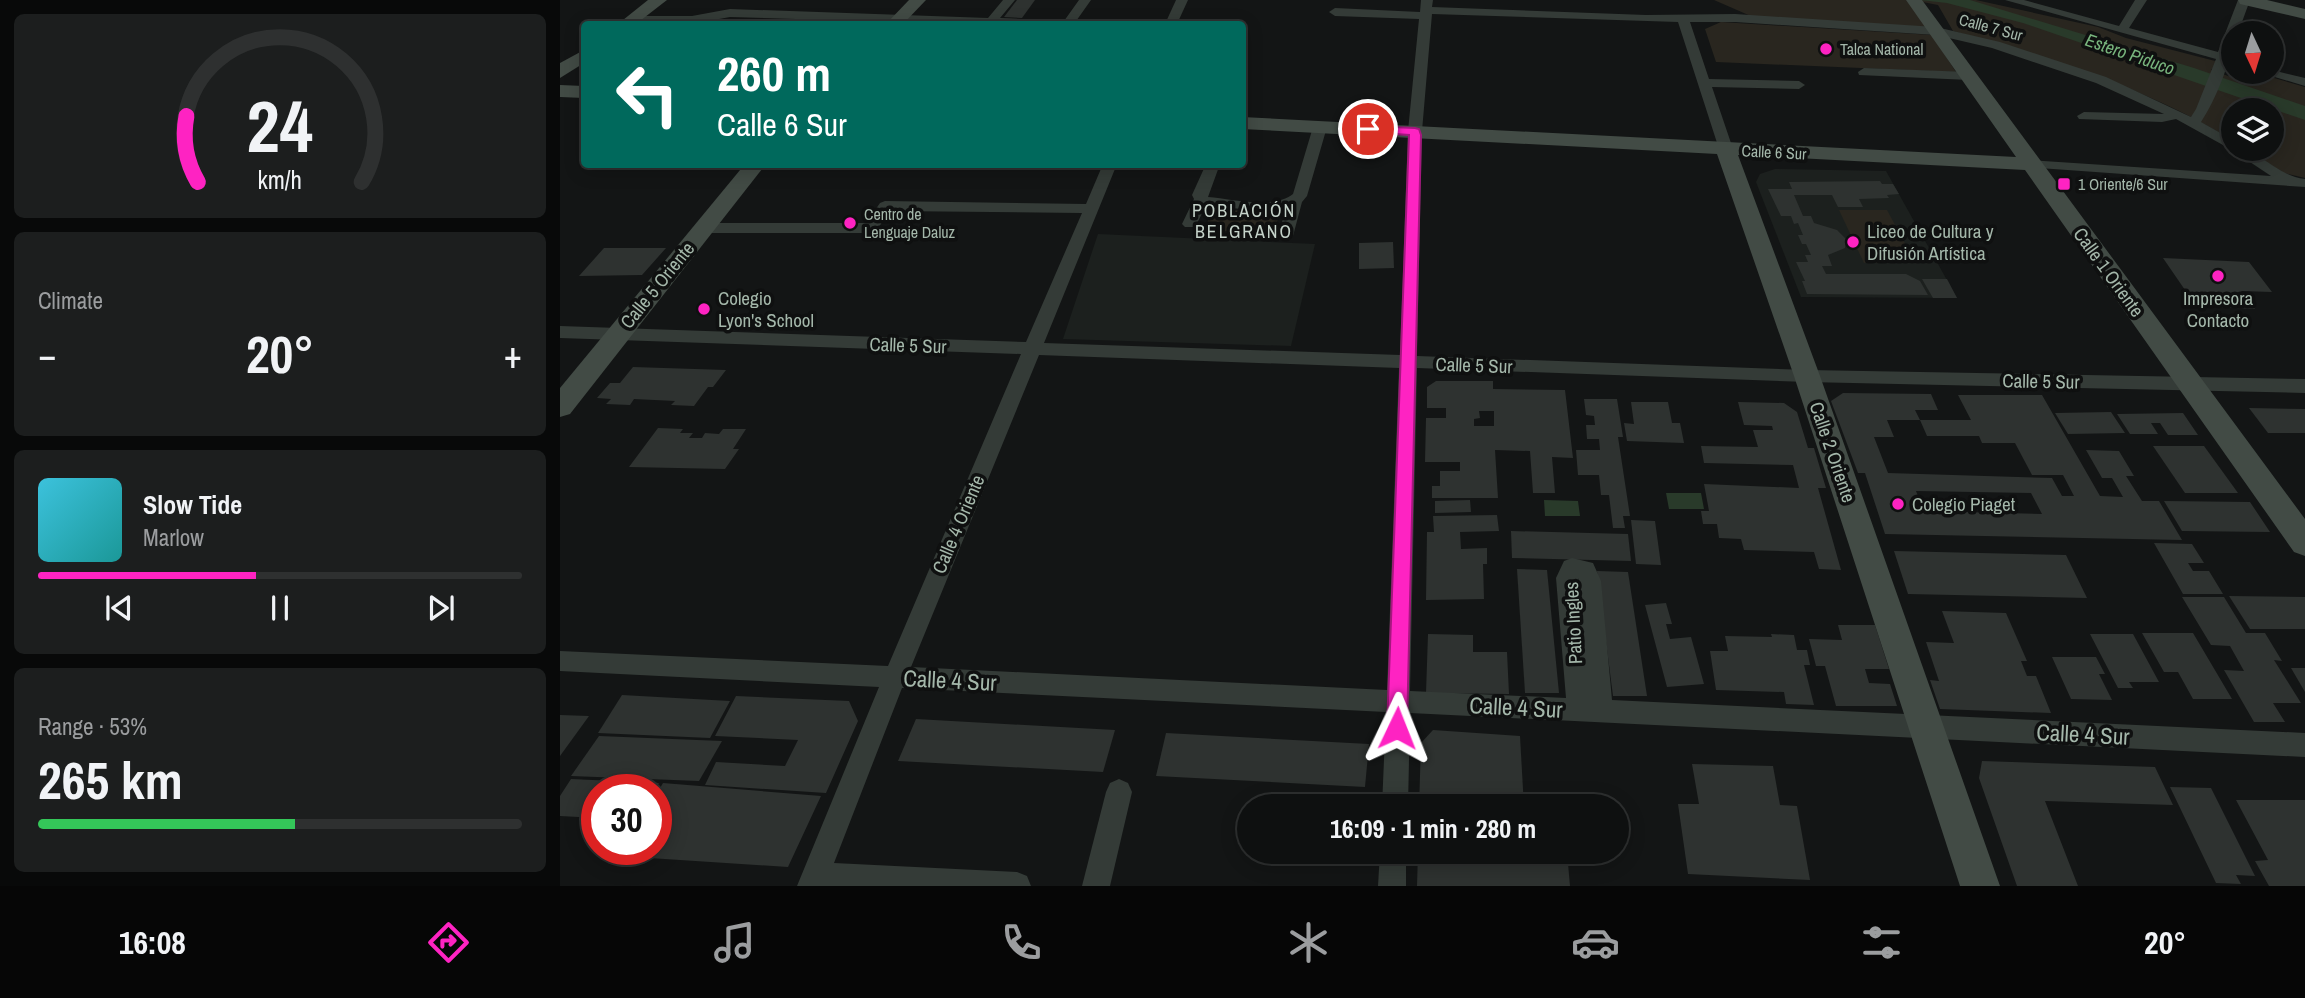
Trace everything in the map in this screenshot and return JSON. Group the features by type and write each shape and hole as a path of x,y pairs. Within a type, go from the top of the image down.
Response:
{"street":[{"path":"631,21 659,0"},
{"path":"720,21 746,0"},
{"path":"800,21 824,0"},
{"path":"661,21 692,20 730,13 897,21 918,0"},
{"path":"993,21 1009,0"},
{"path":"1070,21 1085,0"},
{"path":"1172,21 1182,0"},
{"path":"1516,0 1516,13"},
{"path":"2011,0 2041,4 2221,61"},
{"path":"2123,29 2140,0"},
{"path":"2238,21 2245,0 2305,14"},
{"name":"Calle 1 Oriente","path":"1916,3 2305,543"},
{"path":"1395,794 1415,131 1427,9"},
{"name":"Calle 7 Sur","path":"1335,12 1427,9 1684,19 1735,18 1936,31 1996,45 2101,80 2178,115 2221,139"},
{"name":"Calle 2 Oriente","path":"1684,19 1726,149 1807,376 1980,886"},
{"path":"560,72 581,57"},
{"path":"2193,123 2203,109 2221,67"},
{"path":"1864,72 1969,76"},
{"path":"2284,77 2305,82"},
{"path":"1705,83 1799,85"},
{"path":"560,91 581,92"},
{"path":"2084,116 2162,118 2178,115"},
{"name":"Calle 6 Sur","path":"1246,123 2031,164 2298,182"},
{"path":"1287,233 1294,203 1300,196 1320,127"},
{"path":"2260,161 2298,182"},
{"name":"Calle 5 Oriente","path":"560,407 753,168"},
{"name":"Calle 4 Oriente","path":"813,880 1108,168"},
{"path":"1190,224 1211,168"},
{"path":"1201,200 1280,206 1294,203"},
{"path":"702,228 871,228 885,206 1090,209"},
{"name":"Calle 5 Sur","path":"560,332 1807,376 2305,386"},
{"name":"Patio Ingles","path":"1572,567 1585,569 1590,581 1590,710 1567,578 1572,567"},
{"name":"Calle 4 Sur","path":"560,661 2305,745"},
{"path":"1096,886 1119,792"},
{"path":"1392,886 1393,864"},
{"path":"813,880 1017,886"}],"shaded area":[{"path":"1714,0 1912,0 1928,27 1753,17"},
{"path":"1912,0 1976,0 2098,27 2126,38 2219,62 2211,70 2221,73 2221,84 2284,84 2284,81 2305,87 2305,178 2284,173 2264,161 2284,161 2284,98 2221,98 2221,134 2166,105 2097,76 1953,31 1938,5"},
{"name":"Talca National","path":"1721,22 1932,35 1956,72 1716,62 1705,29"},
{"name":"Liceo de Cultura y Difusión Artística","path":"1775,169 1886,171 1957,298 1801,297 1756,182 1760,174"},
{"path":"1213,209 1280,213 1273,234 1204,230"},
{"path":"1839,210 1887,210 1915,262 1864,263"},
{"path":"1098,234 1315,244 1291,346 1063,339"}],"water":[{"name":"Estero Piduco","path":"1920,0 1970,0 2194,68 2221,77 2221,84 2241,84 2282,98 2241,98 2023,23 1947,3"},
{"path":"2284,99 2305,106 2305,120 2284,113"},
{"path":"1666,493 1701,493 1704,509 1669,509"},
{"path":"1544,500 1578,501 1580,516 1545,516"}],"building":[{"path":"1017,0 1035,0 1022,18 1004,17"},
{"path":"1880,181 1882,184 1893,184 1899,194 1887,195 1889,198 1859,199 1863,207 1838,207 1832,195 1794,195 1803,216 1811,216 1814,223 1837,230 1846,239 1845,248 1828,255 1832,266 1822,266 1826,274 1906,274 1920,281 1928,295 1807,294 1802,281 1805,281 1796,262 1808,262 1805,255 1811,255 1798,235 1803,235 1798,223 1794,224 1791,216 1781,216 1768,189 1792,189 1789,182"},
{"path":"1393,242 1394,268 1359,269 1359,243"},
{"path":"604,248 666,248 642,275 579,276"},
{"name":"Impresora Contacto","path":"2163,258 2249,262 2272,292 2241,291 2255,309 2196,306"},
{"path":"1922,279 1947,279 1957,298 1933,298"},
{"path":"633,367 726,370 713,387 708,387 694,406 671,405 675,401 634,399 630,405 606,404 611,399 597,398 610,383 620,383"},
{"path":"1436,381 1493,381 1493,389 1565,390 1573,458 1552,457 1555,493 1533,493 1530,451 1495,450 1498,498 1432,498 1432,486 1440,486 1440,471 1460,471 1460,462 1425,462 1426,418 1446,418 1446,408 1427,408 1427,387","holes":["1479,411 1494,411 1494,426 1474,426 1474,419 1480,418"]},
{"path":"1843,393 1931,394 1938,410 1915,410 1920,420 1971,420 1958,395 2042,395 2100,496 2123,497 2112,478 2102,478 2086,450 2119,451 2134,476 2126,476 2142,501 2159,501 2182,540 1885,534 1865,473 1858,473 1831,401","holes":["1887,420 1920,420 1927,436 1979,436 1982,443 2015,443 2032,475 2063,475 2074,496 2062,496 2052,478 1888,473 1874,437 1894,437","1916,491 2031,493 2042,514 1924,511"]},
{"path":"1584,399 1617,399 1623,437 1618,437 1630,516 1623,516 1625,528 1613,528 1609,495 1601,495 1599,475 1578,475 1576,450 1600,450 1599,439 1587,439 1586,425 1595,425 1594,416 1586,415"},
{"path":"1631,402 1668,402 1672,423 1680,423 1684,443 1627,441 1624,423 1634,424"},
{"path":"1738,402 1784,403 1797,412 1808,448 1814,448 1826,488 1818,488 1841,570 1819,569 1814,552 1744,550 1741,539 1719,538 1717,524 1703,524 1701,511 1709,511 1704,484 1799,488 1793,465 1704,463 1701,446 1758,447 1753,430 1773,430 1772,426 1744,425"},
{"path":"2249,408 2305,409 2305,433 2268,433"},
{"path":"2111,412 2125,433 2068,434 2055,413"},
{"path":"2183,413 2198,435 2168,435 2160,423 2151,423 2158,434 2130,434 2117,414"},
{"path":"658,428 683,429 680,433 693,433 689,438 702,438 705,433 719,434 723,429 746,429 733,449 739,449 725,469 629,467"},
{"path":"2153,446 2204,446 2238,493 2185,493"},
{"path":"1470,500 1471,512 1435,513 1435,501"},
{"path":"2164,501 2250,502 2270,532 2182,531"},
{"path":"1497,515 1499,531 1460,532 1461,549 1487,548 1487,564 1483,564 1484,599 1426,600 1427,532 1434,532 1433,516"},
{"path":"1631,520 1655,521 1661,565 1636,564"},
{"path":"1511,531 1628,534 1631,561 1512,558"},
{"path":"2154,543 2192,544 2204,563 2188,563 2193,571 2209,571 2223,594 2183,594"},
{"path":"1894,551 2066,555 2087,598 1908,594"},
{"path":"1517,569 1547,570 1559,693 1525,693"},
{"path":"1597,571 1628,572 1647,696 1613,696"},
{"path":"2229,596 2305,597 2305,629 2250,629"},
{"path":"2182,597 2224,597 2246,633 2265,633 2282,661 2274,660 2301,703 2273,703 2285,722 2254,722 2224,670 2244,671 2230,646 2211,645"},
{"path":"1666,603 1672,624 1666,624 1670,639 1691,637 1704,684 1667,687 1645,605"},
{"path":"1942,611 2006,613 2027,661 2021,661 2027,676 2036,676 2051,713 1940,709 1930,680 1939,681 1926,642 1954,643"},
{"path":"1838,625 1875,625 1889,669 1865,669 1869,683 1890,684 1897,706 1836,706 1825,666 1816,666 1809,639 1842,640"},
{"path":"2142,633 2193,633 2232,699 2193,699 2178,672 2164,672"},
{"path":"1428,634 1473,635 1473,652 1507,652 1509,694 1426,693"},
{"path":"1771,634 1794,635 1797,650 1807,650 1810,665 1804,665 1814,705 1786,704 1784,692 1716,690 1710,651 1728,651 1725,636 1772,637"},
{"path":"2090,634 2133,634 2159,682 2129,682 2133,688 2118,688"},
{"path":"2052,657 2096,657 2105,674 2099,674 2112,700 2071,699"},
{"path":"2291,668 2305,668 2305,692"},
{"path":"622,695 730,701 710,738 598,733"},
{"path":"736,696 849,701 858,721 826,793 705,785 716,762 785,766 798,740 715,736"},
{"path":"560,715 589,716 560,756"},
{"path":"916,719 1115,730 1103,772 898,761"},
{"path":"1433,730 1520,736 1523,794 1419,794 1421,743"},
{"path":"1166,733 1369,744 1365,787 1156,776"},
{"path":"599,736 722,741 699,781 672,780 672,774 571,776"},
{"path":"1982,761 2155,767 2173,805 2045,801 2078,886 2017,886 1979,778"},
{"path":"1692,764 1773,766 1780,805 1797,806 1810,880 1688,874 1678,804 1699,804"},
{"path":"571,779 581,779 581,817 560,816 560,796"},
{"path":"672,784 821,796 788,867 672,859"},
{"path":"2170,787 2211,788 2255,876 2236,875 2241,884 2216,883"},
{"path":"2236,800 2305,800 2305,886 2269,886 2255,861 2268,860"},
{"path":"1418,864 1568,864 1570,886 1417,886"}],"place":[{"name":"Talca National","path":"1826,49"},
{"name":"1 Oriente/6 Sur","path":"2064,184"},
{"name":"Centro de Lenguaje Daluz","path":"850,223"},
{"name":"Liceo de Cultura y Difusión Artística","path":"1853,242"},
{"name":"Impresora Contacto","path":"2218,276"},
{"name":"Colegio Lyon's School","path":"704,309"},
{"name":"Colegio Piaget","path":"1898,504"}],"district":[{"name":"POBLACIÓN BELGRANO","path":"1244,220"}],"route":[{"path":"1368,129 1415,131 1397,728"}]}
